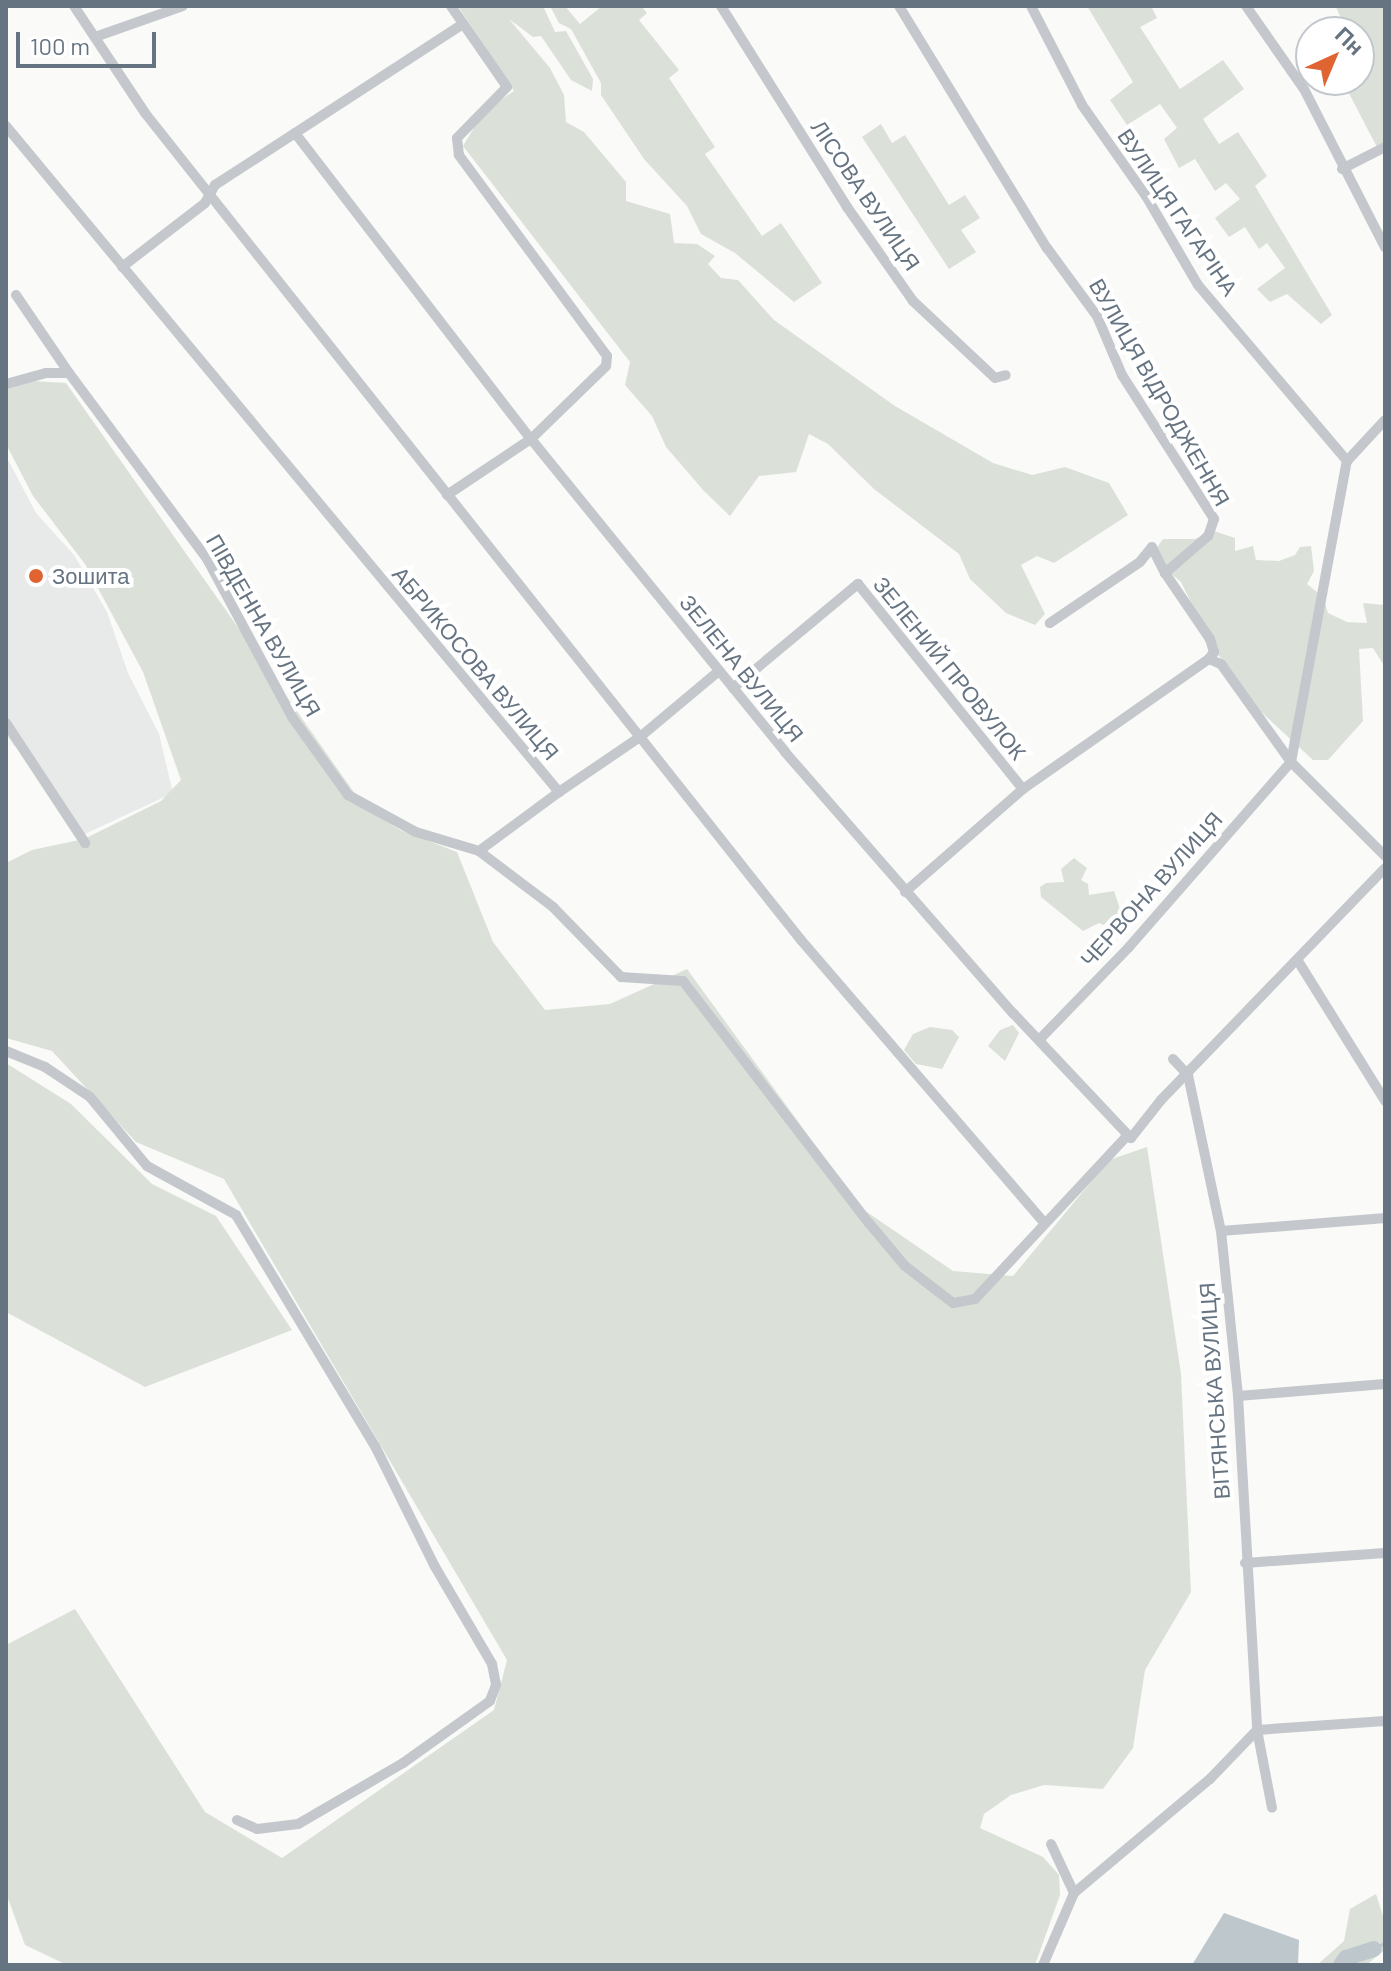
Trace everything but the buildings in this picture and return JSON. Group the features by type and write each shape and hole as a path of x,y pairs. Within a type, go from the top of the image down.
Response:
{"street":[{"path":"74,6 145,113 640,737 934,1097 1043,1221"},
{"path":"95,37 183,6"},
{"path":"447,495 531,439 606,366 607,356 459,155 457,138 507,87 451,6"},
{"name":"ЛІСОВА ВУЛИЦЯ","path":"721,6 847,207 913,301 995,378 1006,375"},
{"name":"ВУЛИЦЯ ВІДРОДЖЕННЯ","path":"899,6 1047,248 1097,316 1122,375 1214,519 1208,536 1165,573"},
{"name":"ВУЛИЦЯ ГАГАРІНА","path":"1031,6 1082,105 1198,285 1347,461"},
{"path":"1246,6 1304,89 1342,169 1385,247"},
{"path":"122,267 205,203 209,193 463,24"},
{"name":"АБРИКОСОВА ВУЛИЦЯ","path":"6,126 559,792 640,737 719,671"},
{"name":"ЗЕЛЕНА ВУЛИЦЯ","path":"295,133 531,439 733,688 905,892 1128,1135"},
{"path":"1342,169 1385,147"},
{"name":"ПІВДЕННА ВУЛИЦЯ","path":"16,295 69,373 207,559 292,717 334,780 365,808 416,832 479,851"},
{"path":"6,384 46,373 69,373"},
{"path":"1291,762 1347,461 1385,420"},
{"path":"905,892 1023,789 1209,659 1214,652 1210,639 1165,573 1152,547 1140,562 1050,623"},
{"name":"ЗЕЛЕНИЙ ПРОВУЛОК","path":"733,688 858,584 1023,789"},
{"path":"1209,659 1221,664 1291,762 1385,856"},
{"path":"6,723 85,843"},
{"name":"ЧЕРВОНА ВУЛИЦЯ","path":"1039,1040 1129,947 1291,762"},
{"path":"559,792 479,851 553,907 621,977 683,981 835,1181 905,1266 953,1303 975,1299 1043,1221 1128,1135 1137,1134 1188,1075 1385,868"},
{"path":"1298,961 1385,1101"},
{"path":"6,1051 45,1067 90,1097 147,1166 236,1215 375,1446 434,1565 492,1664 496,1685 490,1701 403,1763 298,1824 257,1829 237,1820"},
{"path":"1173,1059 1188,1075"},
{"name":"ВІТЯНСЬКА ВУЛИЦЯ","path":"1188,1075 1189,1095 1221,1231 1238,1396 1245,1563 1257,1730 1272,1808"},
{"path":"1176,1088 1189,1095"},
{"path":"1221,1231 1385,1218"},
{"path":"1238,1396 1385,1384"},
{"path":"1245,1563 1385,1553"},
{"path":"1043,1965 1074,1893 1210,1779 1257,1730 1385,1721"},
{"path":"1051,1844 1074,1893"}],"shaded area":[{"path":"458,6 543,6 555,32 566,31 593,79 592,91 571,80 541,36 533,37 509,19 550,68 564,95 566,122 584,132 626,182 626,201 670,214 674,243 697,244 715,256 708,264 721,278 738,280 774,320 895,406 993,463 1032,475 1065,467 1109,483 1128,515 1054,563 1037,556 1021,565 1045,614 1035,625 1006,613 970,579 959,554 874,489 828,444 809,434 796,472 759,476 730,516 704,491 666,447 652,416 625,385 630,362 463,146 484,111 514,91"},
{"path":"550,6 565,6 580,24 602,6 641,6 647,13 639,20 679,70 669,78 715,147 705,154 762,236 781,223 822,283 794,302 735,253 701,234 687,206 644,159 601,95 601,83 571,29 559,23"},
{"path":"1087,6 1151,6 1157,18 1140,27 1180,89 1223,60 1244,89 1203,119 1219,144 1238,132 1267,176 1255,186 1332,315 1321,324 1287,294 1270,302 1257,289 1285,268 1267,243 1259,249 1245,227 1229,237 1215,218 1240,199 1226,183 1215,191 1195,159 1179,168 1164,139 1177,128 1160,104 1127,125 1110,100 1133,82"},
{"path":"1385,6 1385,147 1379,151 1350,96 1375,96 1375,16 1340,16 1336,7"},
{"path":"881,124 892,143 905,135 949,205 965,195 980,218 961,230 976,252 949,269 862,137"},
{"path":"33,381 66,383 365,808 400,830 457,852 493,942 545,1010 610,1004 687,969 861,1208 953,1271 1013,1276 1109,1160 1147,1147 1181,1374 1191,1592 1145,1670 1133,1748 1103,1789 1044,1785 1011,1795 984,1814 980,1828 1043,1857 1059,1875 1060,1895 1035,1965 67,1965 25,1945 6,1893 6,1645 75,1609 205,1812 282,1858 494,1710 507,1660 224,1179 136,1142 52,1051 6,1038 6,863 32,850 84,839 161,801 181,780 143,672 85,564 33,496 6,444 6,387"},
{"path":"6,456 36,513 74,555 107,612 128,673 159,734 173,793 85,834 22,745 14,746 6,733"},
{"path":"1214,531 1235,538 1235,551 1253,546 1256,560 1279,561 1295,555 1300,547 1311,546 1314,571 1307,584 1323,597 1328,613 1347,622 1367,623 1363,603 1385,605 1385,667 1373,648 1359,649 1363,721 1328,760 1313,760 1258,709 1214,649 1181,582 1156,561 1153,553 1163,539 1195,539"},
{"path":"1074,858 1087,868 1081,880 1088,884 1089,895 1114,891 1126,927 1120,932 1099,923 1083,931 1041,897 1040,887 1046,883 1064,882 1061,869"},
{"path":"1013,1025 1019,1033 1005,1061 988,1046 1000,1030"},
{"path":"930,1027 952,1030 959,1037 942,1069 916,1064 904,1050 913,1034"},
{"path":"6,1063 71,1104 152,1184 216,1216 292,1330 145,1387 6,1312"},
{"path":"1376,1894 1385,1922 1385,1950 1366,1965 1317,1965 1344,1941 1350,1909"},
{"path":"1224,1913 1299,1940 1298,1965 1192,1965"}],"waterway":[{"path":"1374,1949 1385,1942"},
{"path":"1341,1965 1346,1958 1374,1949"}],"place":[{"name":"Зошита","path":"36,576"}]}
